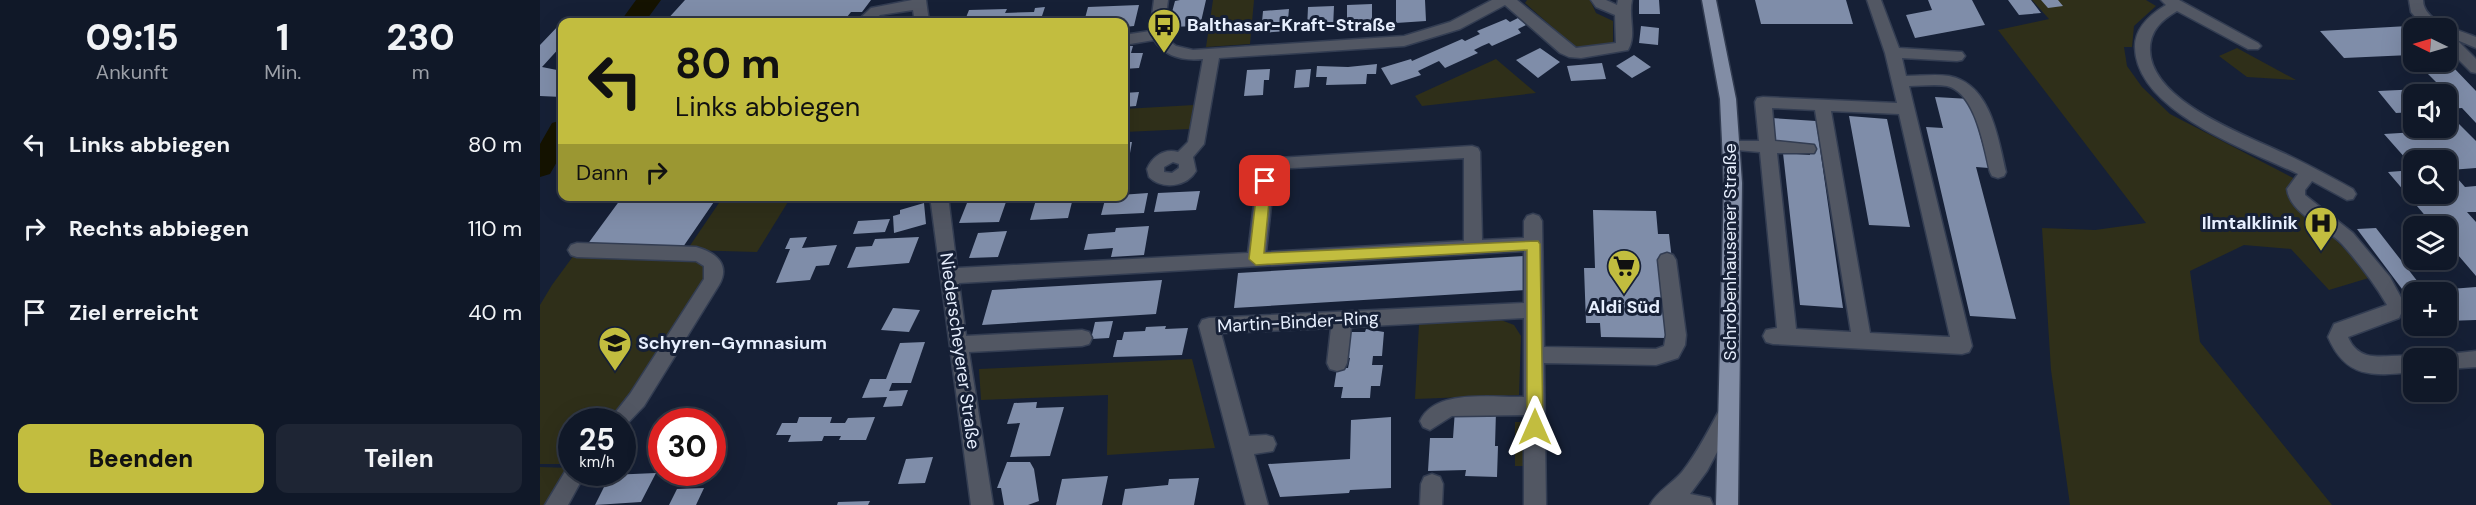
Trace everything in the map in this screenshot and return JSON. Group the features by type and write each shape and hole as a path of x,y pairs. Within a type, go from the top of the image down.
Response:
{"main road":[{"name":"Schrobenhausener Straße","path":"1709,0 1728,99 1731,145 1733,232 1727,505"}],"street":[{"path":"1161,0 1157,35 1162,42 1176,51 1193,55 1404,41 1438,33 1471,20 1502,0"},
{"path":"1508,0 1565,49 1574,53 1623,47 1625,38 1623,6 1601,4 1598,0"},
{"path":"1874,0 1893,53 1962,346 1780,336 1762,102 1906,109"},
{"path":"2416,0 2415,5 2425,18"},
{"path":"868,18 876,11 920,2 922,18"},
{"path":"2253,46 2173,2 2145,29 2142,38 2143,58 2160,87 2184,109 2347,194"},
{"path":"2457,32 2472,37"},
{"path":"1128,39 1157,35"},
{"path":"2457,49 2476,68"},
{"path":"1893,53 1957,56"},
{"path":"1183,157 1196,144 1212,54"},
{"path":"1940,55 1951,68 1953,82"},
{"path":"1899,81 1953,82 1965,91 1978,109 1998,172"},
{"path":"1822,105 1862,340"},
{"path":"1731,145 1808,149"},
{"path":"1256,259 1267,163 1472,152 1473,248"},
{"path":"2309,173 2296,189 2297,198 2342,233 2383,282 2396,303 2396,310 2392,313 2341,330 2338,337 2342,347 2356,361 2370,366 2403,364"},
{"name":"Niederscheyerer Straße","path":"940,201 982,505"},
{"path":"1533,221 1535,505"},
{"path":"949,276 1533,244"},
{"path":"577,250 696,254 713,263 713,280 630,408"},
{"path":"1534,355 1656,357 1671,352 1675,345 1676,335 1667,260"},
{"name":"Martin-Binder-Ring","path":"1257,505 1209,326 1534,310"},
{"path":"1337,363 1342,319"},
{"path":"958,345 1082,338"},
{"path":"2457,360 2476,359"},
{"path":"1430,421 1448,407 1535,406"},
{"path":"1665,503 1698,467 1728,413"},
{"path":"1241,446 1266,444"},
{"path":"556,505 568,486"},
{"path":"1665,503 1702,505"}],"shaded area":[{"path":"1213,0 1254,0 1250,44 1206,47"},
{"path":"1527,0 1590,0 1596,13 1613,21 1613,43 1575,47 1525,3"},
{"path":"2032,0 2146,0 2156,6 2134,26 2132,47 2124,47 2127,66 2142,87 2170,114 2297,180 2292,195 2372,277 2329,290 2291,249 2244,245 2190,271 2200,342 2332,505 2070,505 2051,370 2042,228 2095,230 2146,223 1998,30 2049,19"},
{"path":"2237,48 2296,80 2247,77 2219,56"},
{"path":"1496,59 1536,93 1422,106 1415,96"},
{"path":"1194,105 1190,129 1128,132 1128,109"},
{"path":"720,201 789,201 757,252 687,250"},
{"path":"574,255 699,260 707,265 703,284 621,408 558,408 558,464 540,464 540,305"},
{"path":"1501,320 1514,325 1521,336 1519,395 1415,399 1419,324"},
{"path":"1192,359 1215,448 1107,455 1108,395 981,400 979,369"},
{"path":"1515,422 1524,422 1525,466 1515,466"},
{"path":"540,467 558,468 558,486 546,505 540,505"}],"building":[{"path":"685,0 871,0 862,12 851,12 846,18 669,18"},
{"path":"1206,0 1200,26 1168,27 1175,1"},
{"path":"1396,0 1425,0 1426,21 1396,23"},
{"path":"1639,0 1659,0 1660,14 1639,14"},
{"path":"1755,0 1846,0 1853,24 1761,24"},
{"path":"1928,0 1972,0 1985,25 1915,38 1906,15 1932,10"},
{"path":"2008,0 2031,0 2041,13 2019,15"},
{"path":"2041,0 2058,0 2063,6 2048,8"},
{"path":"1372,4 1372,25 1347,26 1347,5"},
{"path":"1139,5 1134,26 1128,27 1128,18 1085,18 1088,7"},
{"path":"1334,6 1333,28 1307,29 1308,7"},
{"path":"1045,7 1041,18 966,18 969,10 1007,9 1005,13 1034,12 1035,8"},
{"path":"1289,9 1287,31 1261,33 1263,11"},
{"path":"1518,18 1526,25 1518,29 1521,33 1492,46 1489,43 1482,46 1474,50 1478,53 1445,68 1439,61 1418,71 1421,75 1391,85 1381,68 1411,59 1412,61 1462,39 1465,41 1480,34 1477,31 1506,19 1510,22"},
{"path":"558,26 558,49 542,67 558,70 558,97 540,96 540,45"},
{"path":"1641,26 1659,28 1658,45 1639,43"},
{"path":"2403,26 2403,55 2344,58 2320,31"},
{"path":"1128,46 1133,46 1131,53 1143,53 1139,68 1128,69"},
{"path":"1540,48 1560,62 1538,78 1516,60"},
{"path":"1634,55 1651,67 1632,78 1616,66"},
{"path":"1602,63 1606,79 1571,81 1567,66"},
{"path":"1377,64 1376,74 1367,74 1366,84 1326,85 1327,77 1316,77 1317,66 1348,67"},
{"path":"1270,69 1269,80 1264,80 1263,95 1244,96 1247,70"},
{"path":"1311,69 1309,87 1294,88 1296,70"},
{"path":"2457,71 2476,91 2476,123 2462,108 2457,108 2457,84 2438,84 2426,72"},
{"path":"2403,90 2403,113 2396,113 2378,91"},
{"path":"1139,92 1136,106 1128,107 1128,93"},
{"path":"1935,97 1970,99 1989,168 1976,167 2016,319 1970,316 1926,127 1943,128"},
{"path":"1849,116 1887,119 1910,227 1869,225"},
{"path":"1771,118 1816,121 1843,308 1800,305 1783,153 1810,155 1809,144 1773,141"},
{"path":"2457,122 2476,141 2476,168 2457,169 2457,150 2403,150 2403,156 2384,134 2403,133 2403,138 2457,138"},
{"path":"1128,142 1132,142 1128,164"},
{"path":"2403,171 2403,190 2388,172"},
{"path":"2457,178 2465,187 2476,186 2476,212 2467,212 2476,222 2476,276 2457,254 2457,216 2425,216 2415,204 2457,204"},
{"path":"1200,191 1196,210 1154,212 1158,193"},
{"path":"1148,193 1144,213 1101,215 1105,201 1128,201 1128,194"},
{"path":"619,201 715,201 683,247 587,245"},
{"path":"1036,201 1072,201 1068,218 1030,220"},
{"path":"1006,202 999,222 959,223 967,203"},
{"path":"924,203 926,224 894,233 893,216 900,214 900,210"},
{"name":"Aldi Süd","path":"1593,210 1656,211 1658,234 1669,234 1672,260 1668,338 1601,337 1600,323 1586,323 1584,268 1595,268"},
{"path":"890,219 885,232 853,234 858,221"},
{"path":"1149,226 1144,255 1111,257 1113,248 1084,250 1088,234 1115,232 1116,228"},
{"path":"2376,228 2403,263 2403,270 2409,270 2418,282 2403,282 2403,290 2357,229"},
{"path":"1007,231 998,257 969,258 978,233"},
{"path":"807,237 802,248 837,245 829,265 816,266 810,280 776,283 790,249 785,249 790,238"},
{"path":"919,237 909,263 847,268 856,247 872,246 875,239"},
{"path":"1524,256 1528,290 1234,308 1238,273"},
{"path":"1162,280 1156,314 982,325 992,290"},
{"path":"2476,287 2476,320 2457,321 2457,288"},
{"path":"893,308 920,310 909,332 881,330"},
{"path":"1113,321 1109,338 1091,339 1095,322"},
{"path":"1166,326 1165,329 1188,328 1182,355 1113,357 1117,340 1122,340 1124,332 1145,331 1146,327"},
{"path":"1366,329 1384,332 1382,356 1373,356 1372,365 1383,365 1380,386 1371,386 1370,398 1341,398 1343,387 1334,387 1337,368 1348,368 1350,358 1342,357 1346,332 1365,332"},
{"path":"925,342 911,383 892,383 889,391 908,390 902,406 883,407 887,397 862,398 870,379 886,379 900,343"},
{"path":"1037,402 1036,408 1064,407 1050,456 1010,457 1020,423 1007,424 1014,403"},
{"path":"1455,410 1496,411 1497,477 1465,476 1466,470 1428,471 1430,438 1453,438"},
{"path":"799,417 832,417 830,423 845,423 848,418 875,417 866,440 839,440 841,436 824,436 822,441 788,442 791,435 776,435 782,423 797,423"},
{"path":"1391,417 1391,488 1280,497 1268,464 1350,459 1351,420"},
{"path":"933,457 925,483 898,484 906,459"},
{"path":"1007,462 1030,462 1034,469 1039,501 1028,505 1004,505 1001,488 997,488"},
{"path":"648,473 649,486 641,502 595,505 604,486 636,486 636,474"},
{"path":"1108,476 1102,505 1056,505 1062,479"},
{"path":"1199,478 1194,505 1122,505 1125,489 1168,485 1169,479"},
{"path":"704,488 696,505 669,505 677,489"},
{"path":"870,501 868,505 837,505 838,502"}],"waterway":[{"path":"635,18 649,0"},
{"path":"540,167 558,137"}],"place":[{"name":"Balthasar-Kraft-Straße","path":"1164,54"},
{"name":"Ilmtalklinik","path":"2321,252"},
{"name":"Aldi Süd","path":"1624,295"},
{"name":"Schyren-Gymnasium","path":"615,372"}],"route":[{"path":"1265,181 1256,259 1533,244 1535,427"}]}
